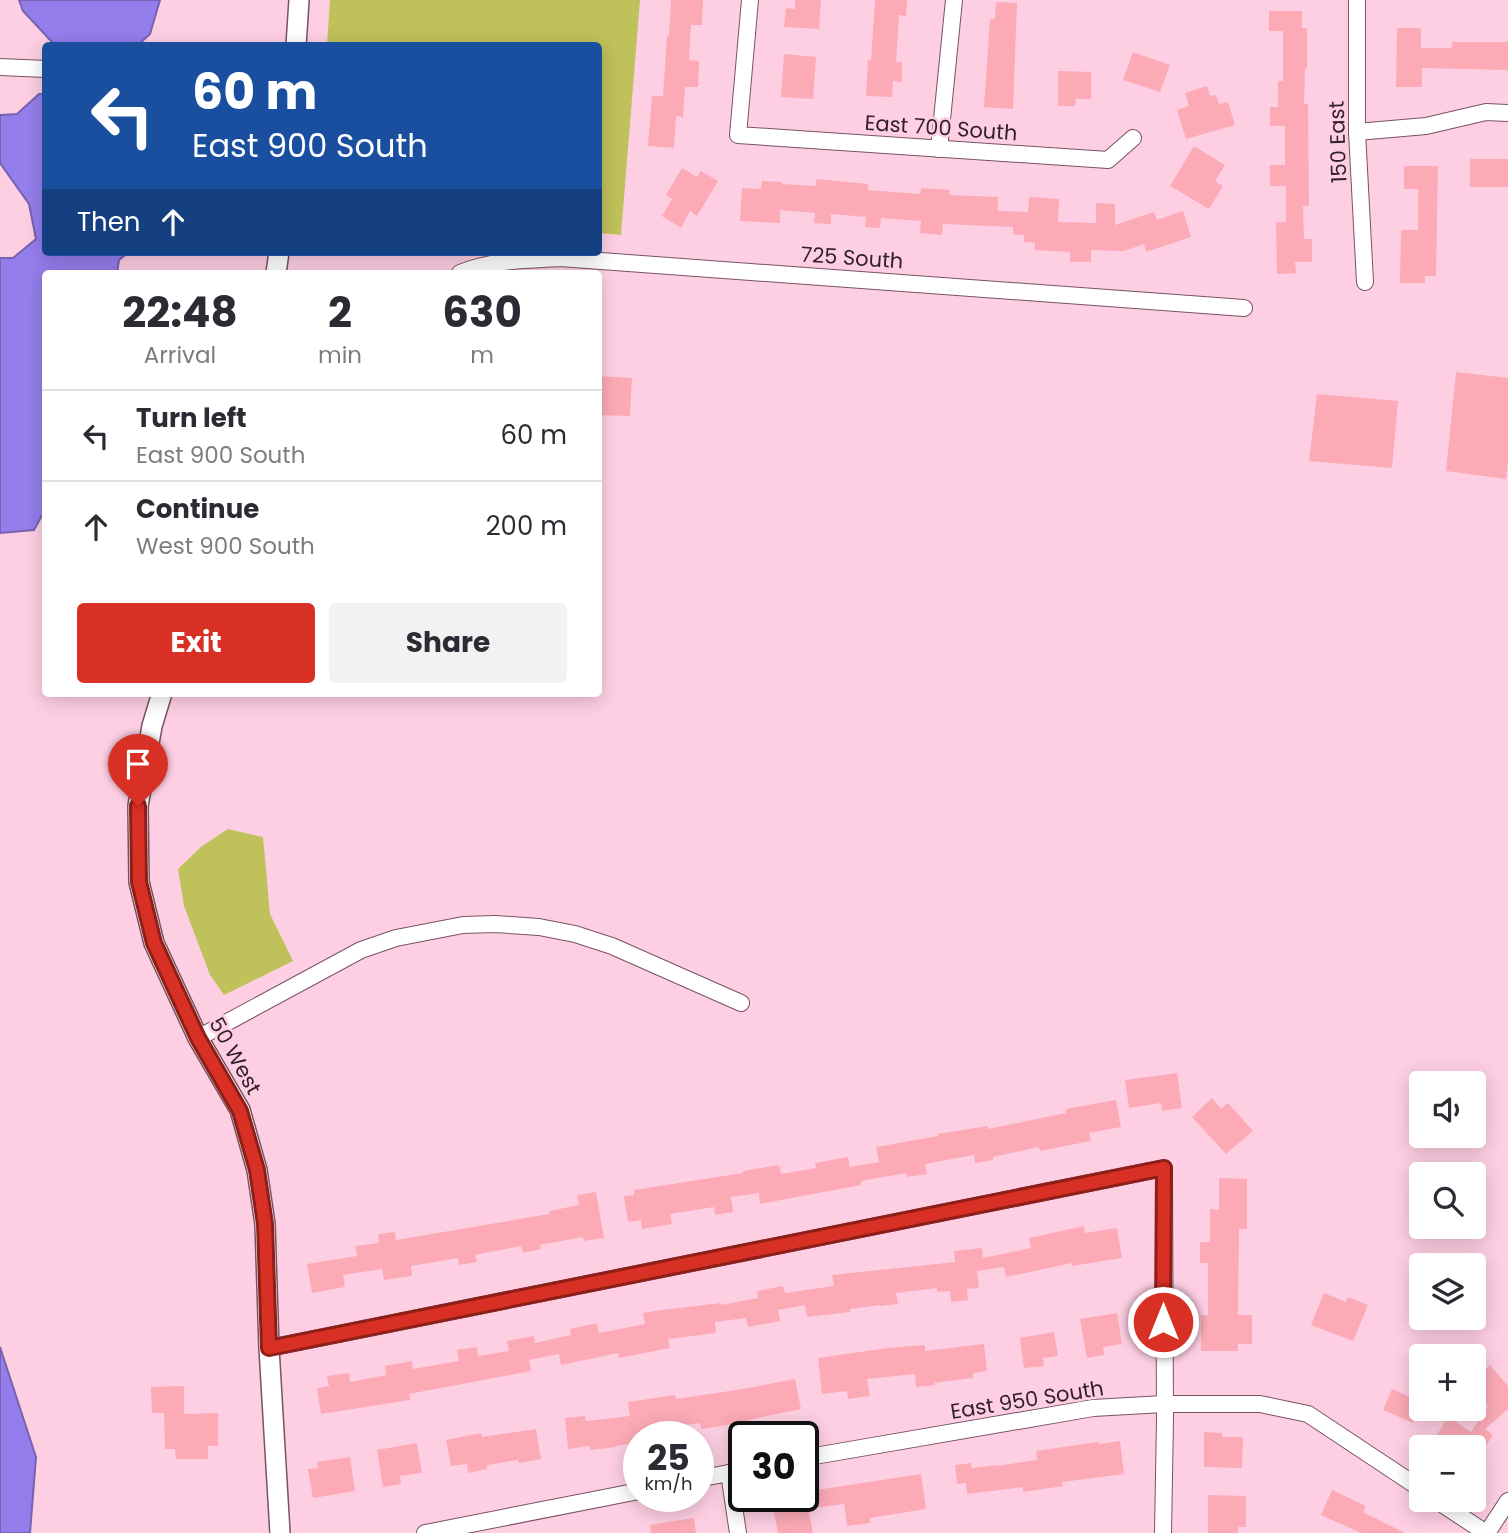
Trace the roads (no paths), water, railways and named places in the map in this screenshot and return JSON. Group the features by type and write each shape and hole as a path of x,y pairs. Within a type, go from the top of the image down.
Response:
{"street":[{"path":"296,42 299,0"},
{"name":"East 700 South","path":"750,0 738,135 1108,160 1133,138"},
{"path":"939,149 954,0"},
{"name":"150 East","path":"1357,0 1357,132 1365,282"},
{"path":"0,67 42,69"},
{"path":"1357,132 1426,126 1486,112 1508,113"},
{"name":"725 South","path":"468,270 515,260 560,258 1244,307"},
{"name":"50 West","path":"161,697 152,726 138,806 139,882 154,943 198,1038 240,1111 257,1170 265,1224 269,1348 281,1533"},
{"path":"198,1038 361,950 396,938 463,925 506,925 575,934 611,946 741,1003"},
{"path":"269,1348 1164,1168 1163,1533"},
{"name":"East 950 South","path":"819,1455 1093,1408 1164,1404 1260,1404 1308,1414 1409,1481"},
{"path":"425,1533 623,1494"},
{"path":"1454,1512 1486,1533 1508,1501"},
{"path":"737,1512 738,1533"}]}
